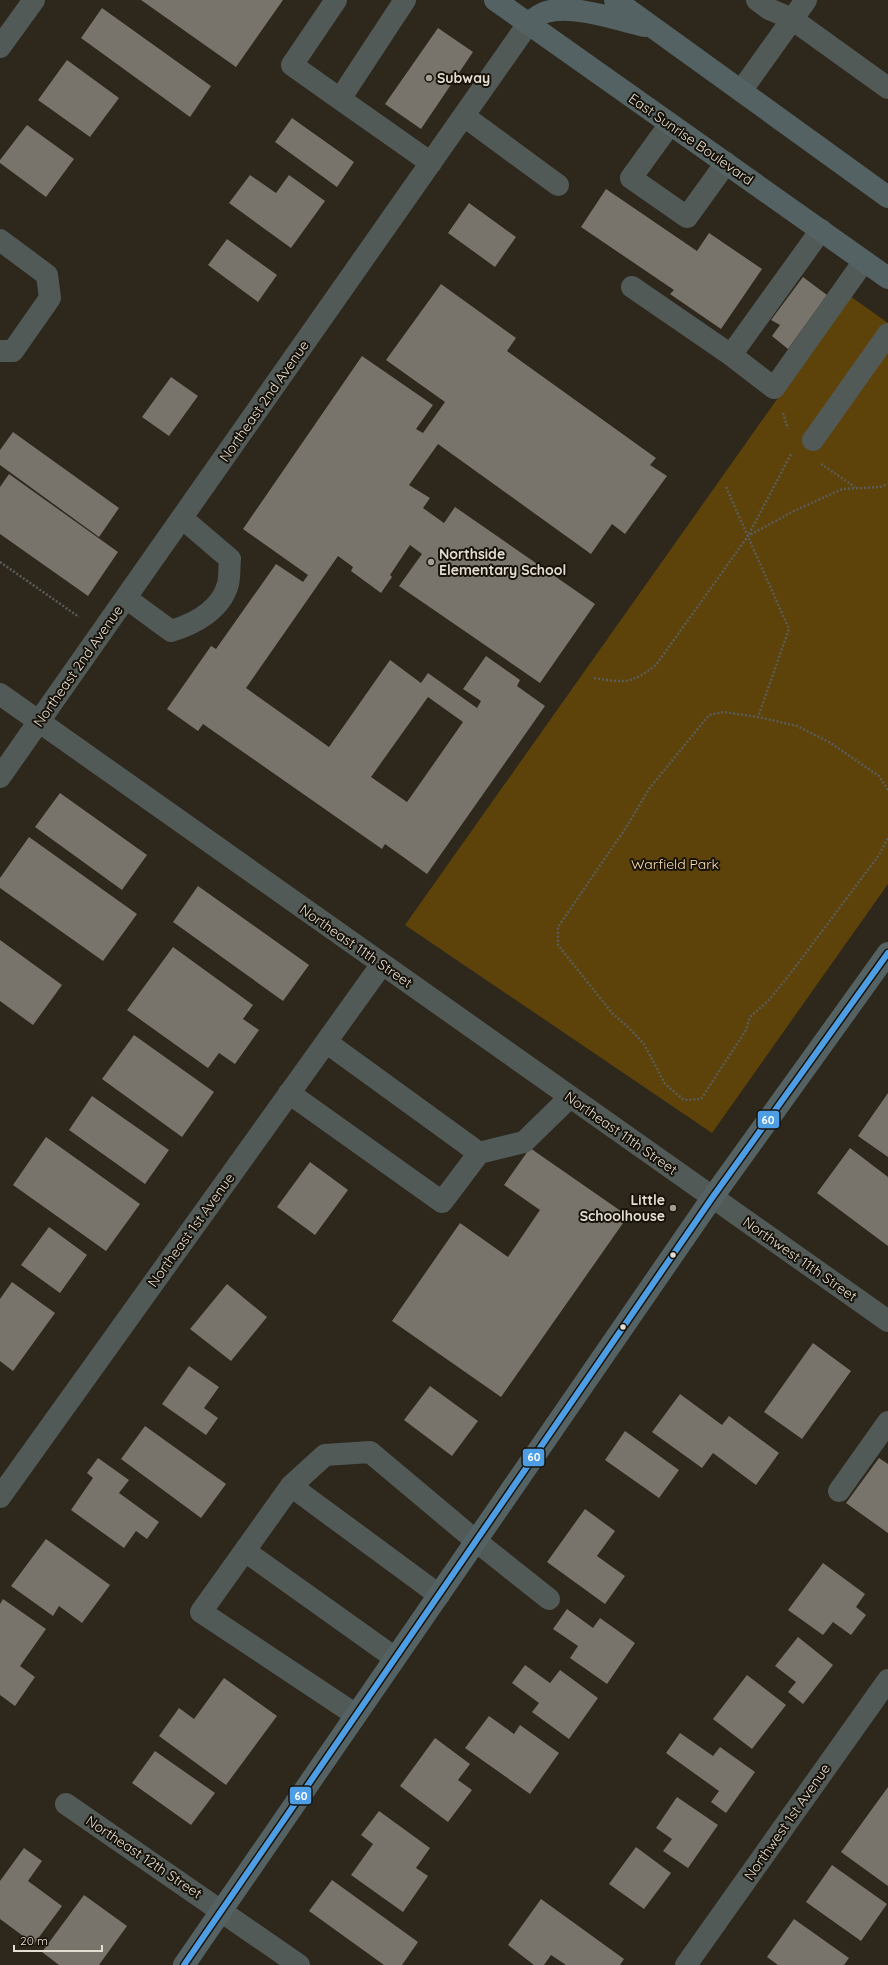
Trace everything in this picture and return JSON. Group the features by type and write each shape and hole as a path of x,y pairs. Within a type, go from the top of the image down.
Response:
{"main road":[{"name":"East Sunrise Boulevard","path":"495,0 888,278"},
{"path":"615,0 888,197"},
{"path":"528,24 536,17 547,12 573,10 654,28"},
{"path":"184,1965 712,1198 888,953"}],"street":[{"path":"1,44 34,0"},
{"path":"336,0 292,65 431,163"},
{"path":"340,99 405,0"},
{"path":"757,0 769,8 792,19 888,88"},
{"path":"741,91 806,0"},
{"name":"Northeast 2nd Avenue","path":"0,777 528,24"},
{"path":"464,116 558,185"},
{"path":"670,124 631,178 687,217 726,163"},
{"path":"731,355 821,230"},
{"path":"0,240 47,275 50,298 14,351 0,351"},
{"path":"632,287 731,355 774,388 864,261"},
{"path":"813,440 888,334"},
{"path":"126,598 172,631 191,625 215,607 228,585 230,559 182,518"},
{"name":"Northeast 11th Street","path":"0,694 712,1198"},
{"name":"Northeast 1st Avenue","path":"0,1496 382,964"},
{"path":"326,1042 479,1153"},
{"path":"289,1093 442,1202 479,1153 524,1142 570,1097"},
{"name":"Northwest 11th Street","path":"712,1198 888,1321"},
{"path":"839,1491 888,1422"},
{"path":"356,1715 202,1612 291,1486 325,1455 370,1452 476,1542 549,1599"},
{"path":"291,1486 439,1595"},
{"path":"245,1551 396,1658"},
{"name":"Northwest 1st Avenue","path":"686,1965 888,1680"},
{"name":"Northeast 12th Street","path":"66,1804 299,1965"}],"path":[{"path":"594,678 620,682 639,678 656,665 748,536 791,453"},
{"path":"748,536 794,510 842,489 880,487 888,484"},
{"path":"726,487 789,629 758,716"},
{"path":"0,562 79,617"},
{"path":"888,790 879,776 829,742 797,726 758,716 724,712 709,715 690,741 649,789 627,826 558,927 558,944 612,1013 628,1026 644,1044 665,1084 684,1100 700,1099 746,1030 750,1017 768,1001 787,978 879,855 888,838"}],"green space":[{"name":"Warfield Park","path":"850,296 888,323 888,884 712,1133 405,925"}],"building":[{"path":"141,0 283,0 236,67"},
{"path":"102,8 211,86 190,117 81,38"},
{"name":"Subway","path":"438,28 473,52 421,129 385,104"},
{"path":"67,60 119,98 90,137 38,100"},
{"path":"292,118 354,162 337,187 275,142"},
{"path":"27,125 74,159 46,197 0,163 0,160"},
{"path":"250,175 276,193 289,175 325,201 291,248 229,203"},
{"path":"606,189 697,251 709,233 762,269 721,329 670,294 674,290 581,227"},
{"path":"469,203 516,237 495,267 448,233"},
{"path":"227,239 277,275 258,302 208,265"},
{"path":"803,277 827,295 788,349 772,336 780,325 771,320"},
{"path":"441,284 516,338 507,351 656,458 650,465 667,476 625,534 612,524 591,554 438,444 409,485 430,498 423,508 444,523 455,507 595,604 540,683 399,586 422,554 410,545 390,575 392,577 381,593 351,571 353,567 338,556 246,688 329,747 390,660 421,683 428,673 477,708 481,701 463,689 486,656 520,680 517,686 545,706 427,874 385,844 382,849 203,724 198,731 167,709 211,646 216,649 276,564 303,582 308,575 243,529 362,356 433,405 416,429 423,433 445,402 386,360","holes":["428,697 463,722 407,802 371,777"]},
{"path":"171,377 198,396 169,436 142,417"},
{"path":"13,432 119,508 99,537 0,465 0,450"},
{"path":"9,474 118,552 88,596 0,534 0,487"},
{"path":"60,793 147,855 122,890 35,827"},
{"path":"29,837 137,914 103,961 0,888 0,878"},
{"path":"198,886 309,965 283,1001 173,922"},
{"path":"0,940 62,985 33,1025 0,1001"},
{"path":"173,947 253,1005 243,1019 259,1030 235,1064 219,1053 208,1068 127,1010"},
{"path":"134,1035 214,1092 182,1137 102,1079"},
{"path":"888,1093 888,1157 858,1136"},
{"path":"92,1096 169,1150 145,1184 69,1130"},
{"path":"46,1137 140,1204 106,1251 13,1185"},
{"path":"530,1148 628,1216 501,1397 392,1321 460,1223 508,1257 540,1210 504,1185"},
{"path":"850,1148 888,1177 888,1246 817,1193"},
{"path":"310,1162 348,1190 315,1235 277,1207"},
{"path":"49,1227 87,1255 60,1293 21,1265"},
{"path":"12,1282 55,1313 13,1371 0,1361 0,1299"},
{"path":"227,1284 267,1317 231,1361 190,1329"},
{"path":"813,1343 851,1371 802,1439 764,1412"},
{"path":"189,1366 219,1387 204,1408 218,1418 206,1435 162,1404"},
{"path":"430,1386 478,1421 452,1456 404,1420"},
{"path":"680,1394 722,1425 729,1416 779,1453 756,1485 713,1453 702,1468 652,1432"},
{"path":"145,1426 226,1484 201,1518 121,1459"},
{"path":"625,1431 679,1470 659,1498 605,1460"},
{"path":"98,1458 129,1480 119,1493 159,1522 147,1539 136,1531 124,1548 71,1510 93,1478 87,1473"},
{"path":"879,1458 888,1464 888,1533 846,1503"},
{"path":"585,1509 615,1531 597,1556 625,1576 605,1604 547,1562"},
{"path":"46,1539 110,1585 82,1623 59,1606 53,1616 11,1586"},
{"path":"823,1563 865,1594 856,1607 866,1615 851,1635 833,1622 823,1635 788,1610"},
{"path":"3,1599 46,1629 20,1666 35,1677 15,1706 0,1695 0,1604"},
{"path":"567,1609 593,1628 600,1618 635,1643 607,1684 570,1658 578,1646 553,1629"},
{"path":"798,1637 833,1665 803,1704 788,1692 796,1682 775,1666"},
{"path":"525,1665 550,1683 560,1670 598,1698 569,1739 532,1712 539,1703 512,1683"},
{"path":"747,1675 786,1705 752,1749 713,1719"},
{"path":"224,1678 277,1716 226,1785 159,1736 179,1708 194,1719"},
{"path":"489,1716 514,1734 520,1725 559,1753 530,1794 465,1748"},
{"path":"680,1733 713,1756 720,1747 755,1772 726,1813 711,1802 719,1791 666,1753"},
{"path":"435,1738 470,1764 458,1780 472,1790 448,1822 400,1786"},
{"path":"155,1751 215,1793 191,1825 132,1783"},
{"path":"888,1787 888,1886 841,1852"},
{"path":"677,1797 718,1825 688,1868 663,1851 672,1839 656,1828"},
{"path":"379,1811 430,1848 416,1868 428,1876 403,1912 351,1875 373,1844 361,1835"},
{"path":"636,1847 671,1873 644,1909 609,1884"},
{"path":"24,1848 42,1861 28,1881 62,1906 34,1944 0,1919 0,1881"},
{"path":"832,1865 887,1904 861,1941 806,1902"},
{"path":"332,1880 418,1942 402,1965 384,1965 309,1911"},
{"path":"84,1895 127,1926 99,1965 59,1965 42,1952"},
{"path":"541,1899 624,1959 620,1965 566,1965 551,1955 544,1965 534,1965 508,1945"},
{"path":"794,1919 849,1958 844,1965 778,1965 767,1957"}],"transit line":[{"name":"60","path":"184,1965 712,1198 888,953"}],"place":[{"name":"Subway","path":"429,78"},
{"name":"Northside Elementary School","path":"431,562"},
{"name":"Little Schoolhouse","path":"673,1208"}]}
